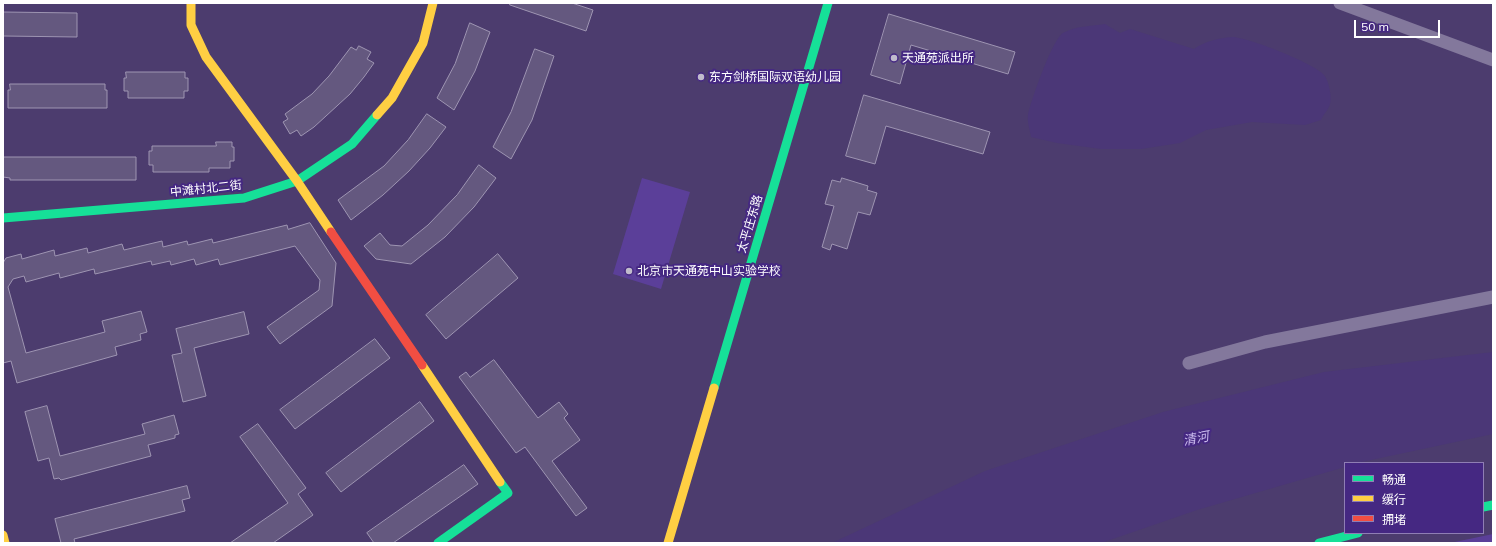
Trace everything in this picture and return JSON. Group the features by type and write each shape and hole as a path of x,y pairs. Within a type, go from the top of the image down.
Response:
{"street":[{"path":"191,3 191,25 206,58 297,181 508,493 438,543"},
{"name":"中滩村北二街","path":"3,218 244,198 297,181 352,144 392,98 423,44 433,3"},
{"name":"太平庄东路","path":"668,543 828,3"},
{"path":"1340,3 1493,60"},
{"path":"1189,363 1265,342 1493,297"},
{"path":"1319,543 1354,534"},
{"path":"3,535 5,543"}],"shaded area":[{"path":"642,178 690,192 661,289 613,274"},
{"path":"1493,534 1493,543 1450,543"}],"water":[{"path":"1105,24 1120,33 1130,29 1194,49 1212,40 1222,38 1232,37 1251,41 1308,64 1318,70 1324,75 1327,81 1330,89 1331,101 1321,120 1305,125 1252,122 1206,130 1180,143 1141,149 1101,149 1057,143 1031,137 1028,115 1042,71 1058,38 1063,33 1073,29"},
{"name":"清河","path":"1493,352 1493,434 1362,462 1344,462 1344,467 1197,510 1101,543 832,543 985,471 1163,412 1324,372"}],"building":[{"path":"510,3 572,3 593,10 586,31 510,5"},
{"path":"3,12 77,13 77,37 3,36"},
{"path":"889,14 1015,52 1008,74 911,45 900,84 871,75"},
{"path":"470,23 490,32 475,71 454,110 437,98 455,64"},
{"path":"359,46 371,52 367,59 374,63 364,77 350,94 314,127 301,136 297,130 290,134 283,122 288,119 285,114 312,94 329,76 351,47 356,50"},
{"path":"535,49 554,56 532,120 511,159 493,147 511,112"},
{"path":"126,72 185,72 185,78 188,78 188,91 184,91 184,98 128,98 128,91 124,91 124,78 126,78"},
{"path":"10,84 105,84 105,90 107,90 107,108 8,108 8,90 10,90"},
{"path":"864,95 990,132 983,154 886,126 875,164 846,156"},
{"path":"427,114 446,127 430,148 409,171 383,195 351,220 338,200 384,166 408,140"},
{"path":"216,142 232,142 232,147 234,147 234,161 230,161 230,168 209,168 209,172 153,172 153,165 149,165 149,151 152,151 152,146 216,146"},
{"path":"3,157 136,157 136,180 10,180 10,178 3,177"},
{"path":"479,165 496,178 474,207 445,237 411,264 376,259 364,246 380,233 390,245 402,246 428,225 457,195"},
{"path":"842,178 868,186 867,190 877,193 870,215 858,212 847,249 832,244 830,250 822,247 834,206 825,204 832,180 840,182"},
{"path":"310,223 336,263 332,306 280,344 267,327 319,290 320,280 295,246 220,265 218,259 196,265 194,259 171,265 170,261 152,265 151,261 95,274 94,269 60,278 59,273 26,282 24,276 13,279 8,287 26,353 105,332 102,321 141,311 147,332 140,334 141,340 115,347 117,355 17,383 11,361 3,363 3,263 6,258 21,254 22,259 54,250 55,256 87,248 88,253 122,244 124,250 162,241 163,247 187,241 188,245 212,239 213,243 287,225 288,229"},
{"path":"498,254 518,278 446,339 426,315"},
{"path":"244,312 249,334 194,348 206,396 183,402 172,355 182,353 176,329"},
{"path":"375,339 390,358 295,429 280,410"},
{"path":"494,360 538,418 559,402 568,414 564,418 580,440 552,461 587,508 576,516 525,447 516,453 459,377 466,372 470,377"},
{"path":"420,402 434,421 341,492 326,473"},
{"path":"47,406 60,456 145,434 142,424 174,415 179,434 175,435 175,438 148,445 151,456 61,480 59,478 54,479 49,458 38,461 25,412"},
{"path":"258,424 306,488 298,494 313,515 273,543 230,543 288,503 240,437"},
{"path":"464,465 478,484 393,543 374,543 367,533"},
{"path":"187,486 190,498 182,500 185,511 74,539 75,543 61,543 55,519"}],"traffic: fast":[{"path":"714,388 828,3"},
{"path":"3,218 244,198 297,181 352,144 377,115"},
{"path":"438,543 508,493 500,482"},
{"path":"1484,507 1493,505"},
{"path":"1319,543 1354,534"}],"traffic: slow":[{"path":"191,3 191,25 206,57 297,181 331,232"},
{"path":"377,115 392,98 423,43 433,3"},
{"path":"422,365 500,482"},
{"path":"668,543 714,388"},
{"path":"3,535 5,543"}],"traffic: jam":[{"path":"331,232 422,365"}],"place":[{"name":"天通苑派出所","path":"894,58"},
{"name":"东方剑桥国际双语幼儿园","path":"701,77"},
{"name":"北京市天通苑中山实验学校","path":"629,271"}]}
